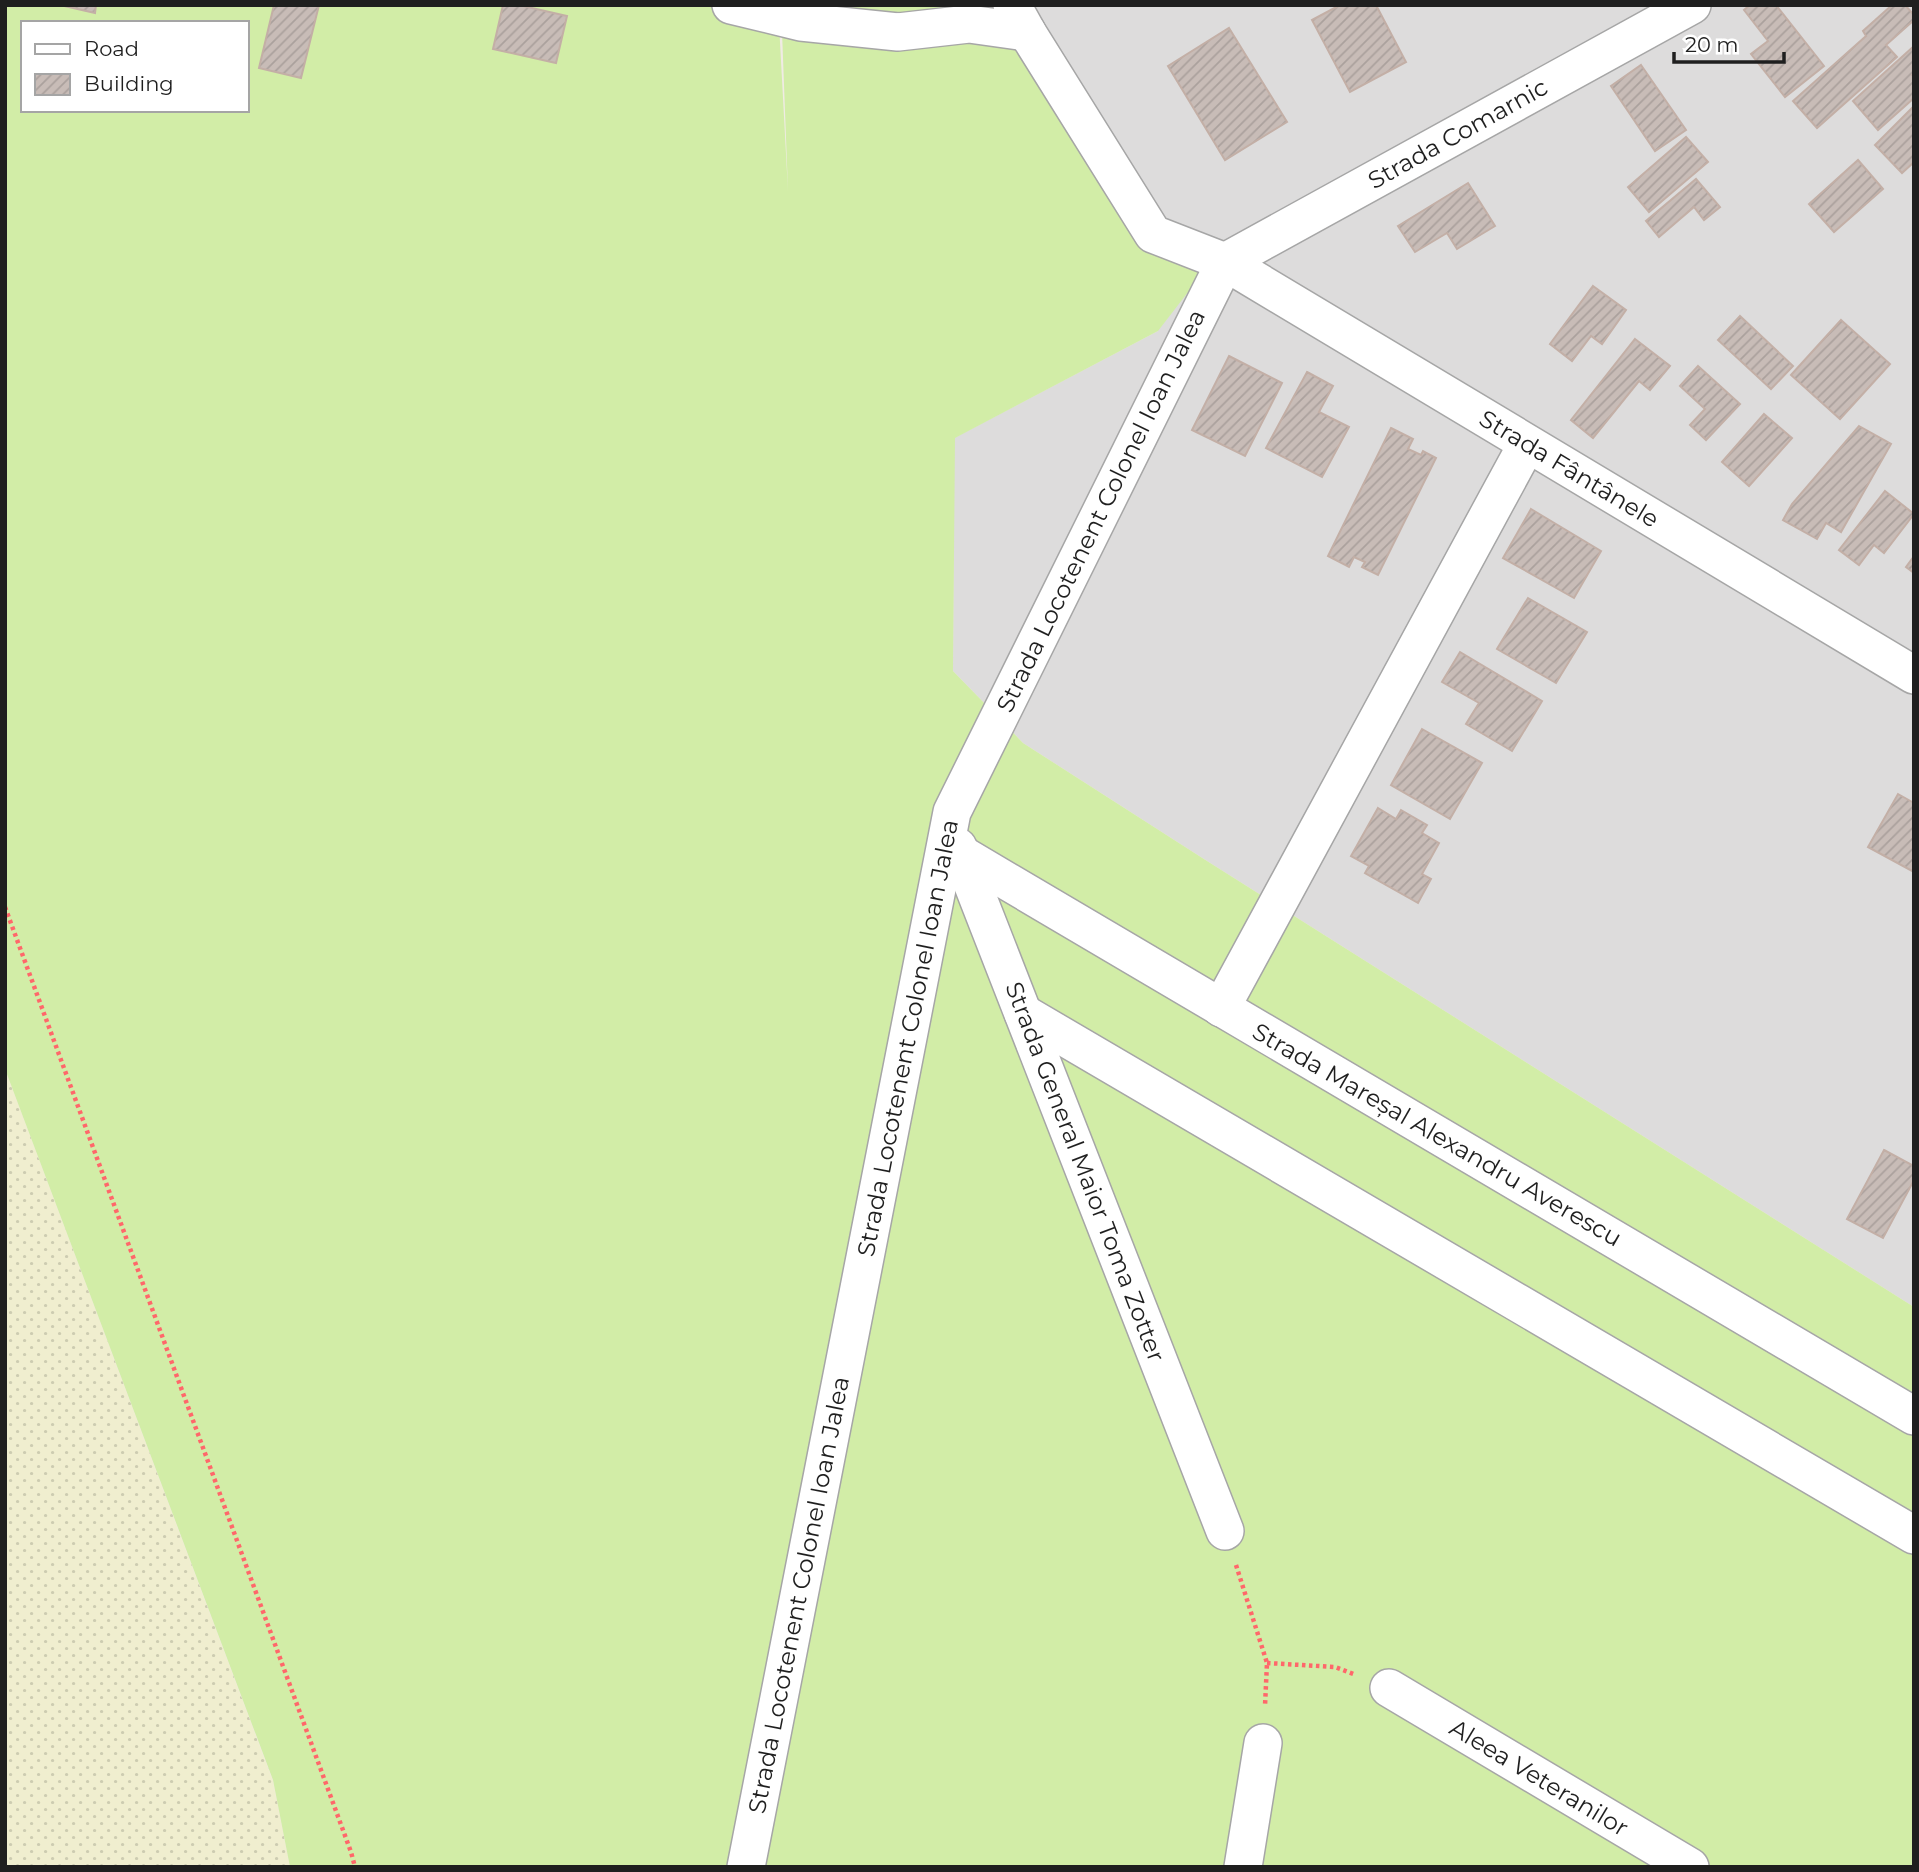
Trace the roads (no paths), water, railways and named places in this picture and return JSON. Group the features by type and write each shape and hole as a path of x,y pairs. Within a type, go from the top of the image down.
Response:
{"street":[{"path":"731,5 801,22 898,32 1020,19"},
{"path":"981,5 1020,19"},
{"name":"Strada Comarnic","path":"1225,262 1692,5"},
{"name":"Strada Fântânele","path":"1020,19 1153,234 1225,262 1914,675"},
{"name":"Strada Locotenent Colonel Ioan Jalea","path":"746,1867 952,812 1225,262"},
{"path":"1220,1008 1527,444"},
{"name":"Strada General Maior Toma Zotter","path":"952,812 957,844 1225,1531"},
{"name":"Strada Mareșal Alexandru Averescu","path":"961,854 1914,1416"},
{"path":"1023,1013 1914,1535"},
{"name":"Aleea Veteranilor","path":"1389,1688 1689,1867"},
{"path":"1243,1867 1263,1743"}]}
